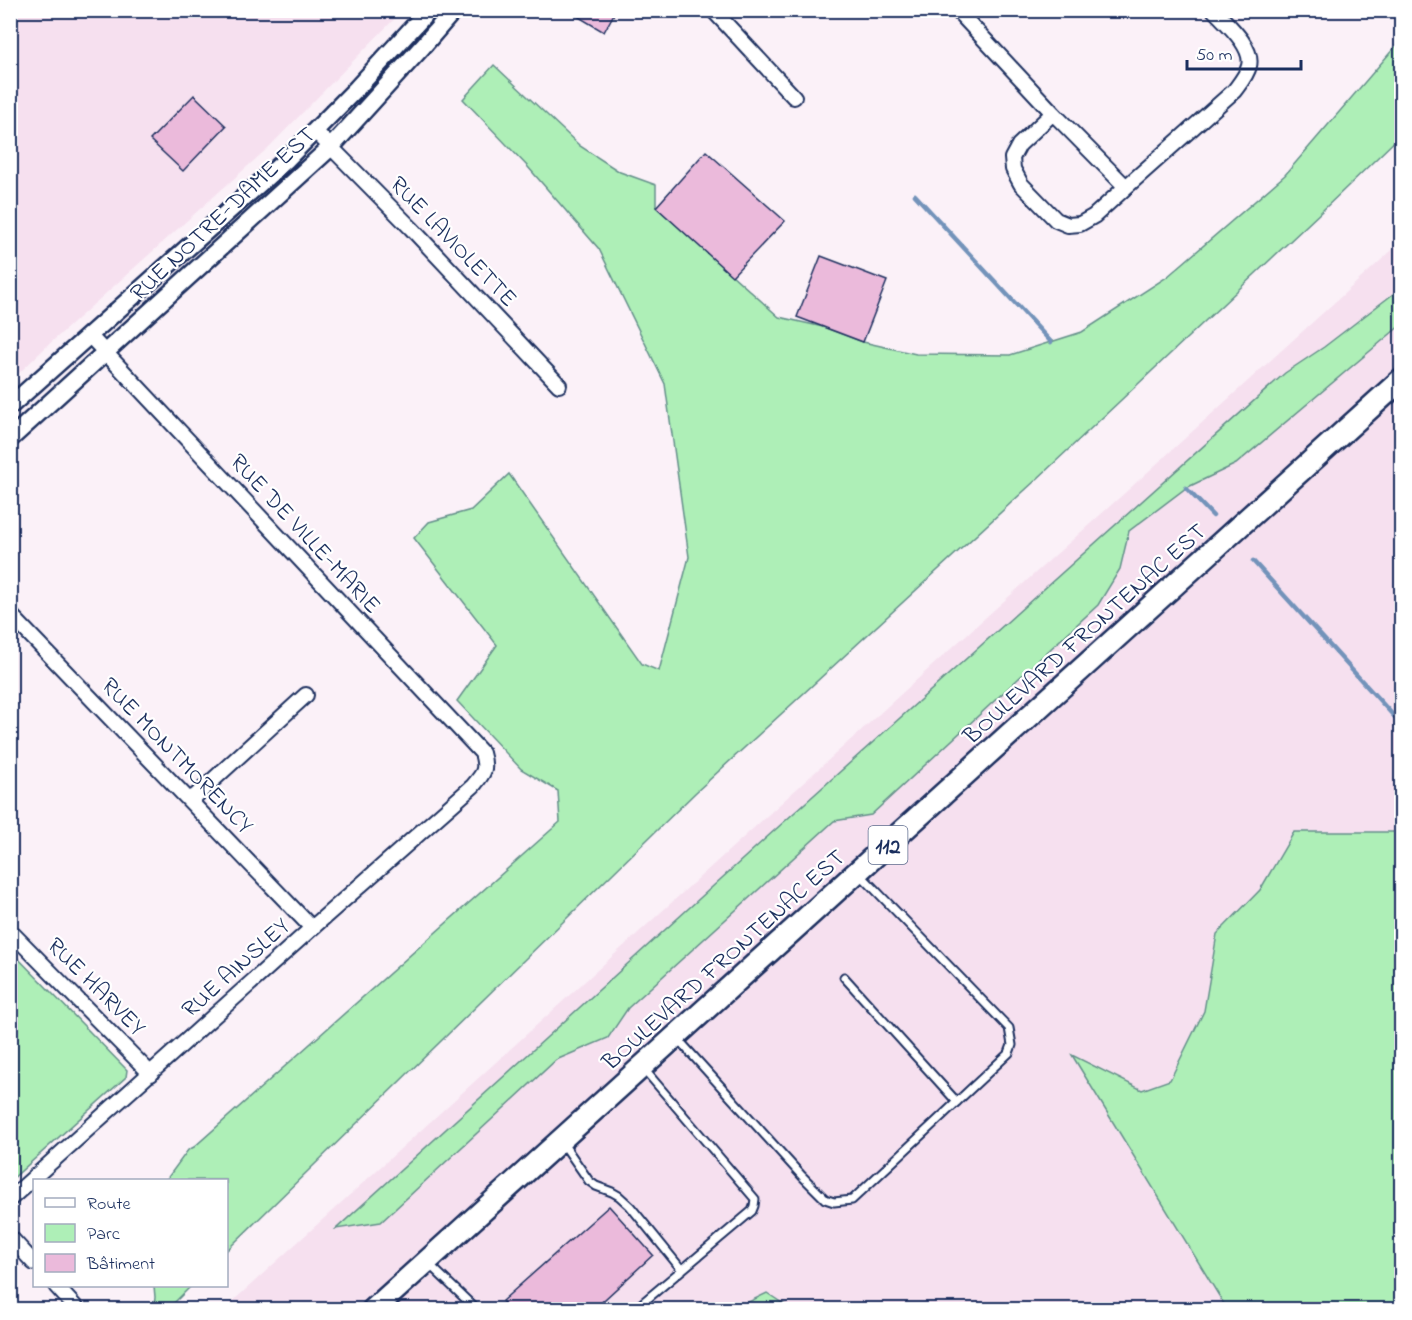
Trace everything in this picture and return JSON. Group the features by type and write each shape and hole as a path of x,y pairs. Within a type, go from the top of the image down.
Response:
{"main road":[{"name":"BOULEVARD FRONTENAC EST","path":"373,1310 1401,380"}],"street":[{"name":"RUE NOTRE-DAME EST","path":"10,406 315,131 429,10"},
{"name":"RUE NOTRE-DAME EST","path":"10,439 331,147 454,10"},
{"path":"713,10 794,97"},
{"path":"957,10 1126,187"},
{"path":"1053,113 1019,145 1012,158 1013,169 1021,184 1056,220 1068,225 1080,224 1094,216 1234,91 1245,76 1250,64 1249,52 1240,38 1214,10"},
{"name":"RUE LAVIOLETTE","path":"315,131 411,228 559,385"},
{"name":"RUE DE VILLE-MARIE","path":"89,335 482,753 486,765"},
{"name":"RUE MONTMORENCY","path":"10,614 312,928"},
{"path":"190,801 306,695"},
{"name":"RUE AINSLEY","path":"10,1199 473,786 483,774 486,765"},
{"name":"RUE HARVEY","path":"10,931 151,1074"},
{"path":"10,1237 33,1262"},
{"path":"57,1287 78,1310"}],"lane":[{"path":"231,209 244,225"},
{"path":"675,1036 802,1176 825,1198 834,1202 852,1200 1009,1053 1012,1045 1009,1028 858,872"},
{"path":"844,977 957,1102"},
{"path":"634,1310 752,1211 755,1199 642,1066"},
{"path":"560,1140 589,1181 619,1196 630,1206 682,1270"},
{"path":"426,1261 477,1310"}],"shaded area":[{"path":"11,11 401,12 268,148 11,381"},
{"path":"1401,242 1401,1309 223,1310 976,626"}],"green space":[{"path":"1401,40 1401,135 1036,480 695,793 228,1249 228,1179 167,1179 188,1150 560,822 558,791 521,769 457,701 497,645 414,538 429,522 471,510 509,474 642,664 659,671 689,557 665,384 599,249 528,167 463,99 494,65 580,146 620,172 656,185 656,207 779,317 823,327 863,342 916,354 1010,355 1082,332 1167,277 1285,175"},
{"path":"1401,288 1401,325 1236,464 1186,488 1129,531 1120,569 1098,605 871,815 834,821 628,1008 608,1038 556,1060 381,1222 336,1229 766,838 1285,373 1324,347"},
{"path":"1294,832 1401,832 1401,1309 1227,1309 1072,1055 1142,1090 1170,1080 1204,1011 1217,934 1260,890"},
{"path":"10,950 127,1070 126,1077 11,1180"},
{"path":"154,1287 190,1287 167,1310 154,1309"},
{"path":"767,1293 791,1309 734,1309"}],"building":[{"path":"567,10 616,10 604,32"},
{"path":"194,95 226,126 183,171 150,140"},
{"path":"706,151 785,221 732,276 656,207"},
{"path":"821,256 887,281 863,342 797,317"},
{"path":"609,1206 653,1255 593,1310 561,1310 554,1302 545,1310 510,1310 502,1301"}],"waterway":[{"path":"915,195 1051,342"},
{"path":"1186,488 1213,516"},
{"path":"1253,561 1402,725"}]}
